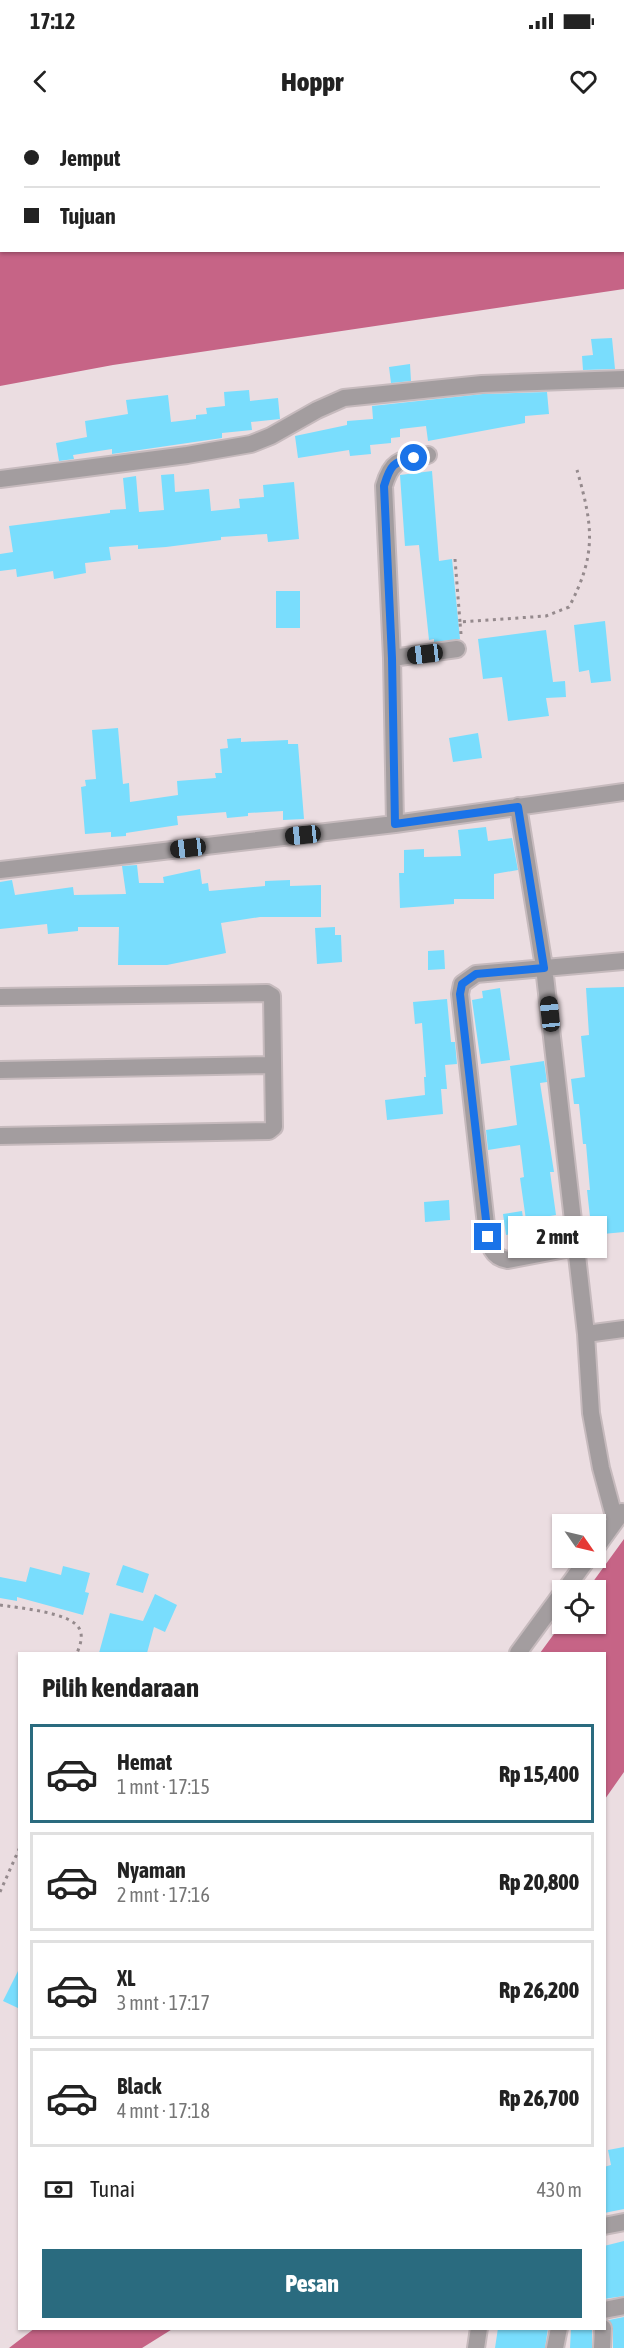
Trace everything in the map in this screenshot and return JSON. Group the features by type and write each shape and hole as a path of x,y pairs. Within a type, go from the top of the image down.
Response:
{"street":[{"path":"0,479 187,455 251,444 344,398 482,384 624,379"},
{"path":"395,824 392,658 384,486 388,471 400,460 428,455"},
{"path":"392,658 457,649"},
{"path":"0,870 395,824 624,792"},
{"path":"518,807 544,968 586,1334 595,1443 620,1514 606,1534"},
{"path":"576,1247 508,1260 501,1259 491,1249 460,994 462,984 476,974 624,961"},
{"path":"0,997 267,993 272,996 274,1126 269,1131 0,1136"},
{"path":"0,1070 272,1065"},
{"path":"586,1334 624,1329"},
{"path":"519,1652 552,1608"},
{"path":"606,2226 624,2222"},
{"path":"606,2311 624,2306"},
{"path":"476,2348 479,2330"},
{"path":"555,2348 559,2330"},
{"path":"602,2348 603,2330"}],"path":[{"path":"460,622 546,616 569,607 583,581 591,546 585,500 577,470"},
{"path":"455,559 461,642 457,649"},
{"path":"0,1605 59,1615 75,1623 80,1630 81,1640 77,1652"},
{"path":"0,1892 18,1852"}],"shaded area":[{"path":"0,252 624,252 624,289 113,365 0,386"},
{"path":"624,1539 624,1772 606,1798 606,1652 541,1652 554,1634 606,1634 606,1580 594,1580 603,1568 606,1568 606,1564"},
{"path":"32,2330 171,2330 142,2348 9,2348"}],"building":[{"path":"612,338 615,369 583,370 582,356 593,355 591,339"},
{"path":"410,364 411,381 391,383 389,367"},
{"path":"249,390 250,401 278,398 280,419 251,422 252,430 222,433 222,438 112,454 112,449 73,455 74,459 59,461 56,443 87,437 85,421 128,414 126,400 168,395 171,422 196,419 196,415 207,414 206,408 225,406 224,392"},
{"path":"547,392 549,414 525,416 525,423 428,441 426,426 400,429 400,437 391,438 391,443 370,445 371,454 350,456 349,450 298,458 295,436 347,425 347,421 373,419 372,406 483,394"},
{"path":"432,471 439,561 452,559 460,639 434,642 434,639 429,640 419,545 405,546 400,475"},
{"path":"174,474 175,492 209,489 211,511 240,508 239,499 264,497 263,485 294,482 299,539 268,542 267,534 221,537 221,540 166,547 138,549 138,545 109,547 111,560 85,563 86,573 54,579 53,571 17,577 16,569 0,571 0,554 13,552 9,526 126,509 123,478 136,476 139,512 164,510 161,475"},
{"path":"276,591 300,591 300,628 276,628"},
{"path":"605,621 611,681 591,683 589,670 579,672 574,625"},
{"path":"546,630 553,682 565,681 566,697 546,698 549,716 508,721 502,677 483,679 478,639"},
{"path":"118,728 123,784 129,783 130,802 178,795 177,781 216,778 215,773 222,773 220,749 228,748 227,739 241,738 241,742 288,740 288,744 298,744 304,819 283,820 283,811 248,813 248,816 227,818 226,812 177,816 178,825 126,833 126,836 111,837 111,832 85,834 81,787 86,786 85,780 96,779 92,730"},
{"path":"478,733 482,758 453,762 449,738"},
{"path":"486,827 488,841 512,838 518,870 494,874 494,899 454,899 454,904 400,908 399,873 404,873 404,850 424,849 424,857 461,856 458,830"},
{"path":"137,865 139,883 164,883 163,877 200,869 202,884 208,883 209,891 265,886 265,881 290,880 290,886 321,885 321,917 260,917 221,923 226,953 167,965 118,965 119,927 78,927 78,931 48,934 47,924 0,929 0,882 12,880 15,895 73,887 74,895 126,894 122,866"},
{"path":"335,927 335,935 341,935 342,962 317,964 315,928"},
{"path":"444,950 445,969 428,970 428,951"},
{"path":"624,987 624,1232 592,1235 587,1190 590,1190 586,1144 583,1144 579,1104 574,1104 571,1079 585,1077 581,1036 589,1035 586,988"},
{"path":"500,988 510,1060 481,1064 472,1000 483,998 482,991"},
{"path":"447,999 451,1042 455,1042 457,1064 445,1065 447,1089 441,1089 443,1114 387,1120 385,1100 425,1095 422,1023 415,1024 413,1002"},
{"path":"544,1061 547,1082 540,1083 554,1172 550,1172 556,1215 526,1220 520,1178 524,1177 520,1145 488,1150 486,1130 517,1125 510,1066"},
{"path":"449,1200 450,1220 425,1222 424,1202"},
{"path":"522,1211 525,1232 506,1235 503,1214"},
{"path":"123,1565 149,1574 143,1593 116,1585"},
{"path":"63,1566 90,1573 85,1592 89,1593 83,1615 17,1597 17,1601 0,1598 0,1577 26,1582 30,1567 61,1575"},
{"path":"155,1594 177,1605 165,1632 154,1627 147,1652 99,1652 110,1613 143,1621"},
{"path":"18,1971 18,2008 3,2001"},
{"path":"624,2147 624,2209 606,2213 606,2166 611,2165 608,2150"},
{"path":"624,2241 624,2296 606,2299 606,2246"},
{"path":"624,2317 624,2348 613,2348 613,2328 609,2320"},
{"path":"498,2330 548,2330 545,2348 495,2348"},
{"path":"571,2330 592,2330 592,2348 570,2348"}],"route":[{"path":"414,458 400,460 393,465 388,471 384,486 392,658 395,824 518,807 544,968 476,974 462,984 460,994 488,1237"}]}
